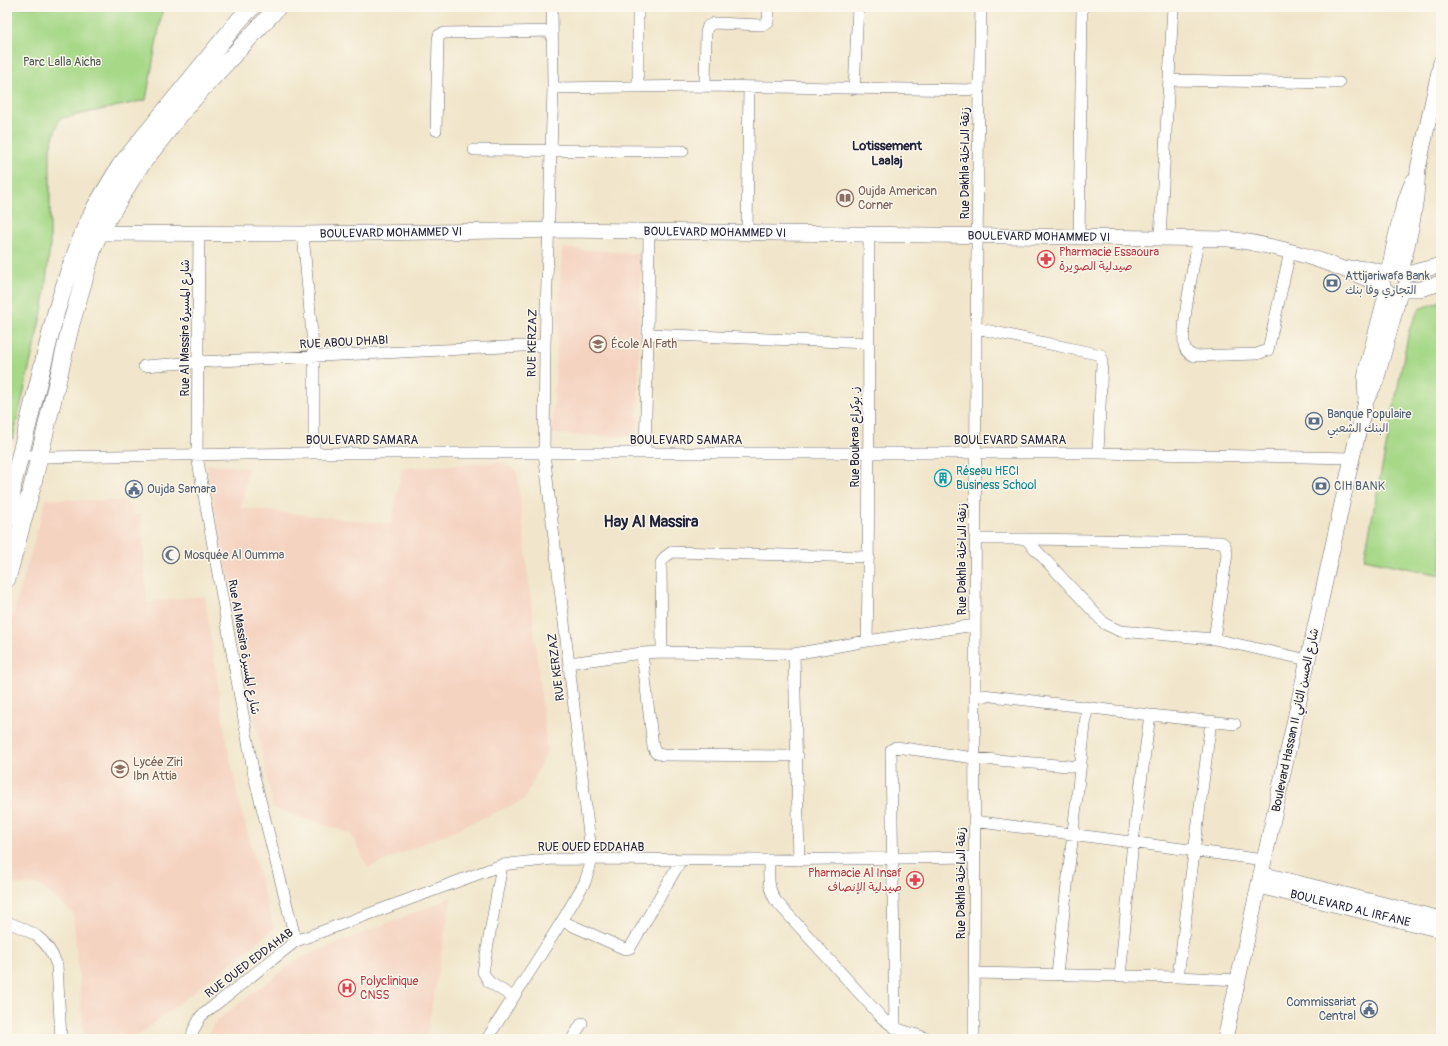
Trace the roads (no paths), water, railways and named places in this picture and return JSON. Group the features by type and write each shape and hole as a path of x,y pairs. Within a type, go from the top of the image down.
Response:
{"main road":[{"path":"196,85 240,19 252,7"},
{"path":"7,579 39,457 71,324 93,249 92,232 96,206 120,166 196,85 254,32 278,7"},
{"path":"240,19 254,32"},
{"path":"8,509 56,312 69,271 92,232"}],"street":[{"name":"RUE KERZAZ","path":"552,7 553,88 545,345 544,453 592,860"},
{"path":"638,7 638,86"},
{"path":"705,86 706,32 708,26 714,23 762,25 768,23 769,7"},
{"path":"854,89 858,7"},
{"name":"Rue Dakhla زنقة الداخلة","path":"974,1039 973,857 976,328 981,7"},
{"path":"1079,237 1082,7"},
{"path":"1160,237 1173,7"},
{"path":"436,130 439,35 445,33 552,31"},
{"name":"Boulevard Hassan II شارع الحسن الثاني","path":"1225,1039 1352,458 1366,401 1365,379 1367,367 1394,281 1405,200 1418,170 1441,62"},
{"path":"1169,80 1340,83"},
{"path":"553,88 705,86 979,90"},
{"path":"747,232 749,87"},
{"path":"474,150 683,151"},
{"name":"BOULEVARD MOHAMMED VI","path":"92,232 303,234 548,230 747,232 978,237 1160,237 1230,239 1245,241 1290,252 1342,268 1362,268 1394,281 1420,289 1441,283"},
{"path":"645,453 648,334 648,231"},
{"name":"Rue Al Massira شارع المسيرة","path":"199,233 197,456 254,776 296,941"},
{"path":"303,234 314,357 314,454"},
{"name":"Rue Boukraa ز. بوكراع","path":"867,640 869,557 869,234"},
{"path":"1198,238 1183,331 1185,348 1189,354 1194,356 1257,354 1268,350 1290,252"},
{"name":"BOULEVARD MOHAMMED VI","path":"1394,281 1441,265"},
{"path":"976,328 1101,355 1102,362 1098,453"},
{"path":"648,334 868,343"},
{"name":"RUE ABOU DHABI","path":"144,366 545,345"},
{"name":"BOULEVARD SAMARA","path":"21,455 39,457 544,453 1098,453 1352,458"},
{"path":"8,509 28,500"},
{"path":"975,539 1026,538 1221,542 1225,545 1227,554 1214,639"},
{"path":"1026,538 1105,624 1112,629 1120,631 1214,639 1308,660"},
{"path":"662,652 662,563 665,556 672,552 869,557"},
{"path":"569,663 642,653 662,652 794,654 867,640 974,625"},
{"path":"642,653 653,747 656,753 663,755 798,756"},
{"path":"794,654 798,756 799,860"},
{"path":"975,694 1235,724"},
{"path":"1057,974 1087,708"},
{"path":"1120,976 1133,842 1150,715"},
{"path":"1178,977 1211,721"},
{"path":"895,1028 891,753 893,748 896,747 974,758 1080,767"},
{"path":"974,821 1195,850 1262,873"},
{"name":"RUE OUED EDDAHAB","path":"192,1039 193,1031 201,1016 296,941 502,865 552,859 799,860 973,857"},
{"path":"487,1039 585,882 592,860"},
{"path":"562,920 625,949 630,948 681,860"},
{"path":"769,860 769,887 776,901 882,1018 895,1028 929,1039"},
{"path":"502,865 483,972 489,982 513,997"},
{"name":"BOULEVARD AL IRFANE","path":"1262,873 1441,919"},
{"name":"BOULEVARD AL IRFANE","path":"1262,873 1441,930"},
{"path":"7,922 30,931 38,936 45,943 54,958 57,965 61,1039"},
{"path":"974,973 1178,977 1238,980"},
{"path":"572,1039 582,1022"}],"place":[{"name":"Oujda American Corner","path":"845,198"},
{"name":"Pharmacie Essaoura صيدلية الصويرة","path":"1046,259"},
{"name":"Attijariwafa Bank التجاري وفا بنك","path":"1332,283"},
{"name":"École Al Fath","path":"598,344"},
{"name":"Banque Populaire البنك الشعبي","path":"1314,421"},
{"name":"Réseau HECI Business School","path":"943,478"},
{"name":"CIH BANK","path":"1321,486"},
{"name":"Oujda Samara","path":"134,489"},
{"name":"Mosquée Al Oumma","path":"171,555"},
{"name":"Lycée Ziri Ibn Attia","path":"120,769"},
{"name":"Pharmacie Al Insaf صيدلية الإنصاف","path":"915,880"},
{"name":"Polyclinique CNSS","path":"347,988"},
{"name":"Commissariat Central","path":"1369,1009"}],"district":[{"name":"Lotissement Laalaj","path":"887,152"},
{"name":"Hay Al Massira","path":"651,521"}],"park label":[{"name":"Parc Lalla Aicha","path":"62,62"}]}
